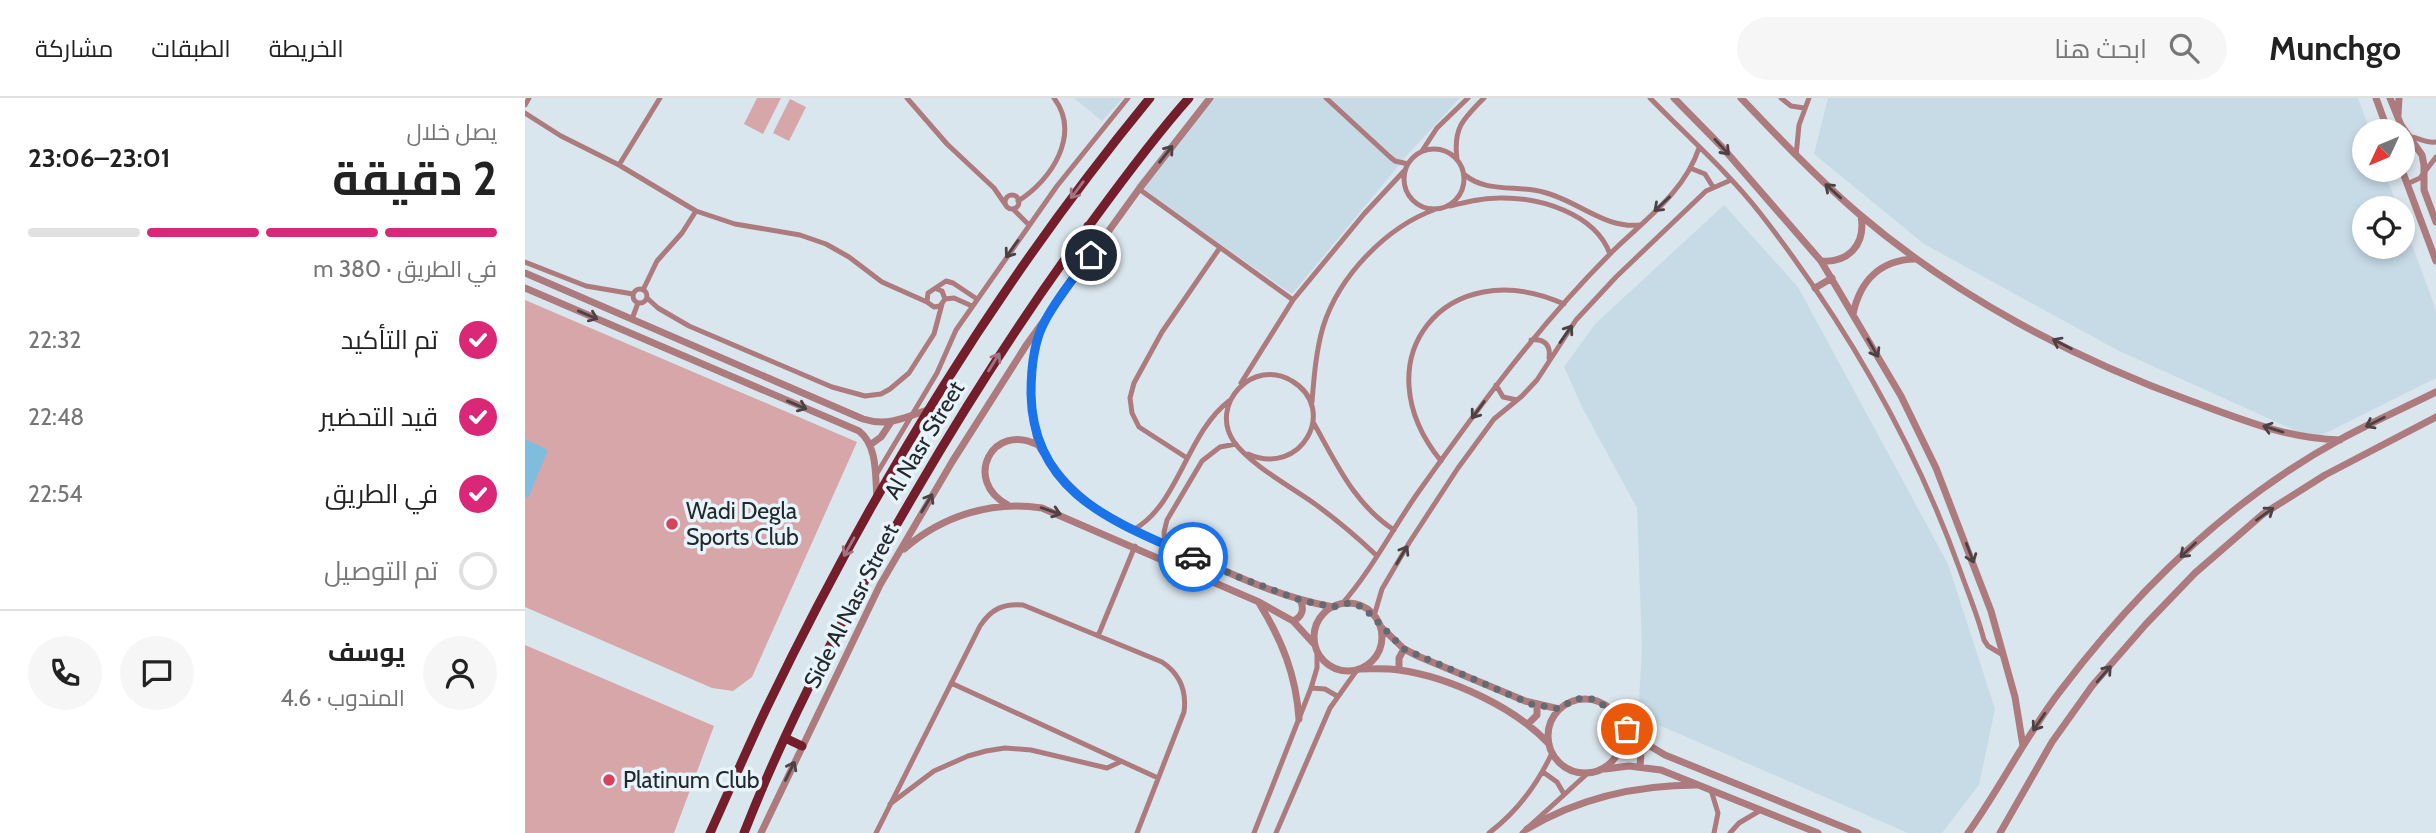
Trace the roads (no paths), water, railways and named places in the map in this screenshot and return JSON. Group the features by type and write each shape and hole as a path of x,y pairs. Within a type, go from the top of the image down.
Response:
{"main road":[{"name":"Al Nasr Street","path":"710,833 767,708 838,566 930,409 1041,238 1150,98"},
{"name":"Al Nasr Street","path":"744,833 785,738 866,577 947,438 1014,331 1088,226 1189,98"},
{"path":"1088,226 1104,238"},
{"path":"785,738 802,746"}],"street":[{"path":"525,105 529,98"},
{"path":"619,165 660,98"},
{"path":"907,98 947,144 994,188 1007,208 1013,209 1029,225"},
{"path":"1013,209 1017,207 1018,201 1034,190 1063,148 1065,124 1054,98"},
{"path":"875,477 937,373 956,330 972,306 1069,170 1128,98"},
{"name":"Side Al Nasr Street","path":"761,833 880,584 952,462 1027,344 1139,189 1210,98"},
{"path":"1326,98 1390,157 1406,167"},
{"path":"1133,530 1156,513 1210,420 1230,401 1293,300 1364,214 1422,151 1437,128 1468,98"},
{"path":"1484,98 1465,117 1458,130 1457,159 1464,174 1485,185 1553,195 1619,225 1640,225"},
{"path":"1650,98 1761,214 1815,288 1860,361 1914,458 1946,531 1984,640 1988,646 2004,656"},
{"path":"1675,98 1722,147 1821,261 1901,396 1936,467 1979,577 2015,697 2022,747"},
{"path":"1741,98 1796,156 1861,216 1916,259 1979,301 2112,369 2174,395 2301,437 2340,440"},
{"path":"1781,98 1791,106 1804,108"},
{"path":"1796,156 1796,141 1809,98"},
{"path":"2376,98 2384,119"},
{"path":"2390,98 2398,119"},
{"path":"2398,119 2399,98"},
{"path":"525,113 696,211 735,224 800,236 826,244 849,257 882,282 927,302 939,316"},
{"path":"2415,140 2436,142"},
{"path":"1342,604 1496,385 1531,341 1610,254 1670,196 1691,168 1699,148"},
{"path":"2415,148 2422,155 2425,195 2436,222"},
{"path":"1422,151 1444,150 1457,159"},
{"path":"2436,158 2424,174 2407,184 2436,261"},
{"path":"1406,167 1404,181 1411,198 1419,205 1436,209"},
{"path":"1691,168 1705,174 1713,187"},
{"path":"1447,206 1456,200 1462,191 1464,174"},
{"path":"1374,616 1382,589 1442,492 1494,419 1537,380 1565,335 1594,299 1660,233 1713,187 1731,180"},
{"path":"994,188 1018,201"},
{"path":"1139,189 1293,300"},
{"path":"1005,204 1007,197 1011,195"},
{"path":"1394,530 1376,517 1355,495 1313,421 1311,405 1320,338 1330,309 1342,287 1390,235 1418,216 1447,206 1490,198 1522,199 1562,210 1588,226 1606,244 1610,254"},
{"path":"643,290 657,261 682,233 696,211"},
{"path":"1821,261 1842,259 1850,254 1862,236 1861,216"},
{"path":"1187,458 1139,426 1132,413 1130,398 1134,383 1162,332 1219,248"},
{"path":"1853,314 1860,290 1874,273 1893,262 1916,259"},
{"path":"525,262 586,286 633,294"},
{"path":"525,273 863,419 877,423 891,422 930,409"},
{"path":"1815,288 1832,278"},
{"path":"915,295 937,289 943,282 951,282 977,299"},
{"path":"525,288 859,431 870,445 877,498"},
{"path":"638,303 634,301 633,294 637,289 643,290"},
{"path":"643,290 647,298 689,326 832,387 865,396 881,394 904,378 934,334 944,302 942,291 937,289"},
{"path":"1441,461 1421,433 1410,402 1408,385 1409,366 1414,349 1434,317 1447,305 1463,297 1497,290 1531,292 1564,304"},
{"path":"927,302 928,293"},
{"path":"638,303 647,298"},
{"path":"934,307 957,298 972,306"},
{"path":"632,319 638,303"},
{"path":"1044,322 1037,342 1031,382 1031,403 1038,445 1079,497 1133,530 1241,578 1300,600 1333,607"},
{"path":"1531,341 1545,342 1549,349 1549,361"},
{"path":"1239,386 1254,376 1281,375 1297,384 1311,405"},
{"path":"1496,385 1503,397 1518,400"},
{"path":"1971,830 2022,747 2067,682 2118,619 2208,531 2285,474 2340,440 2436,392"},
{"path":"1230,401 1226,418 1236,444 1283,484 1338,521 1377,555"},
{"path":"2000,833 2052,742 2092,686 2145,624 2195,573 2263,514 2325,475 2436,417"},
{"path":"1248,454 1266,460 1285,457 1301,447 1313,421"},
{"path":"870,445 881,437 891,422"},
{"path":"1008,505 991,492 986,483 984,472 991,452 1008,440 1018,438 1038,445"},
{"path":"1165,545 1167,520 1202,461 1220,447 1236,444"},
{"path":"898,554 914,540 950,520 1008,505 1033,506 1135,546 1259,602 1293,621 1314,644"},
{"path":"1098,636 1135,546"},
{"path":"1293,621 1301,614 1303,607 1300,600"},
{"path":"1259,602 1280,639 1290,665 1299,719"},
{"path":"1254,833 1317,668 1313,635 1319,618 1333,607 1342,604 1363,607 1404,649 1537,705 1559,709"},
{"path":"876,833 986,617 1003,606 1023,605 1162,662 1170,667 1182,683 1185,692 1184,712 1137,833"},
{"path":"1276,833 1337,696 1377,654 1382,639 1379,624"},
{"path":"1399,670 1399,659 1404,649"},
{"path":"1317,653 1323,661 1339,670 1399,670 1433,679 1488,700 1528,724 1549,744"},
{"path":"951,683 1158,778"},
{"path":"1311,688 1325,689 1337,696"},
{"path":"1588,773 1567,768 1552,754 1549,744 1549,726 1559,709 1580,699 1592,700 1608,707 1619,721 1648,746 1853,832"},
{"path":"1528,724 1537,715 1537,705"},
{"path":"1601,769 1613,761 1620,749 1622,735 1619,721"},
{"path":"1640,767 1641,753 1648,746"},
{"path":"888,806 934,771 986,751 1005,748 1031,750 1107,768 1120,762"},
{"path":"1489,833 1512,813 1543,772 1552,754"},
{"path":"1525,831 1588,773 1619,766 1661,770 1818,833"},
{"path":"1543,772 1557,782 1564,794"},
{"path":"1525,831 1560,811 1609,795 1659,786 1700,785"},
{"path":"1711,790 1718,813 1714,833"},
{"path":"1730,833 1739,823 1763,809"}],"water":[{"path":"525,439 548,450 528,498 525,496"}],"place":[{"name":"Wadi Degla Sports Club","path":"672,524"},
{"name":"Platinum Club","path":"609,780"}]}
